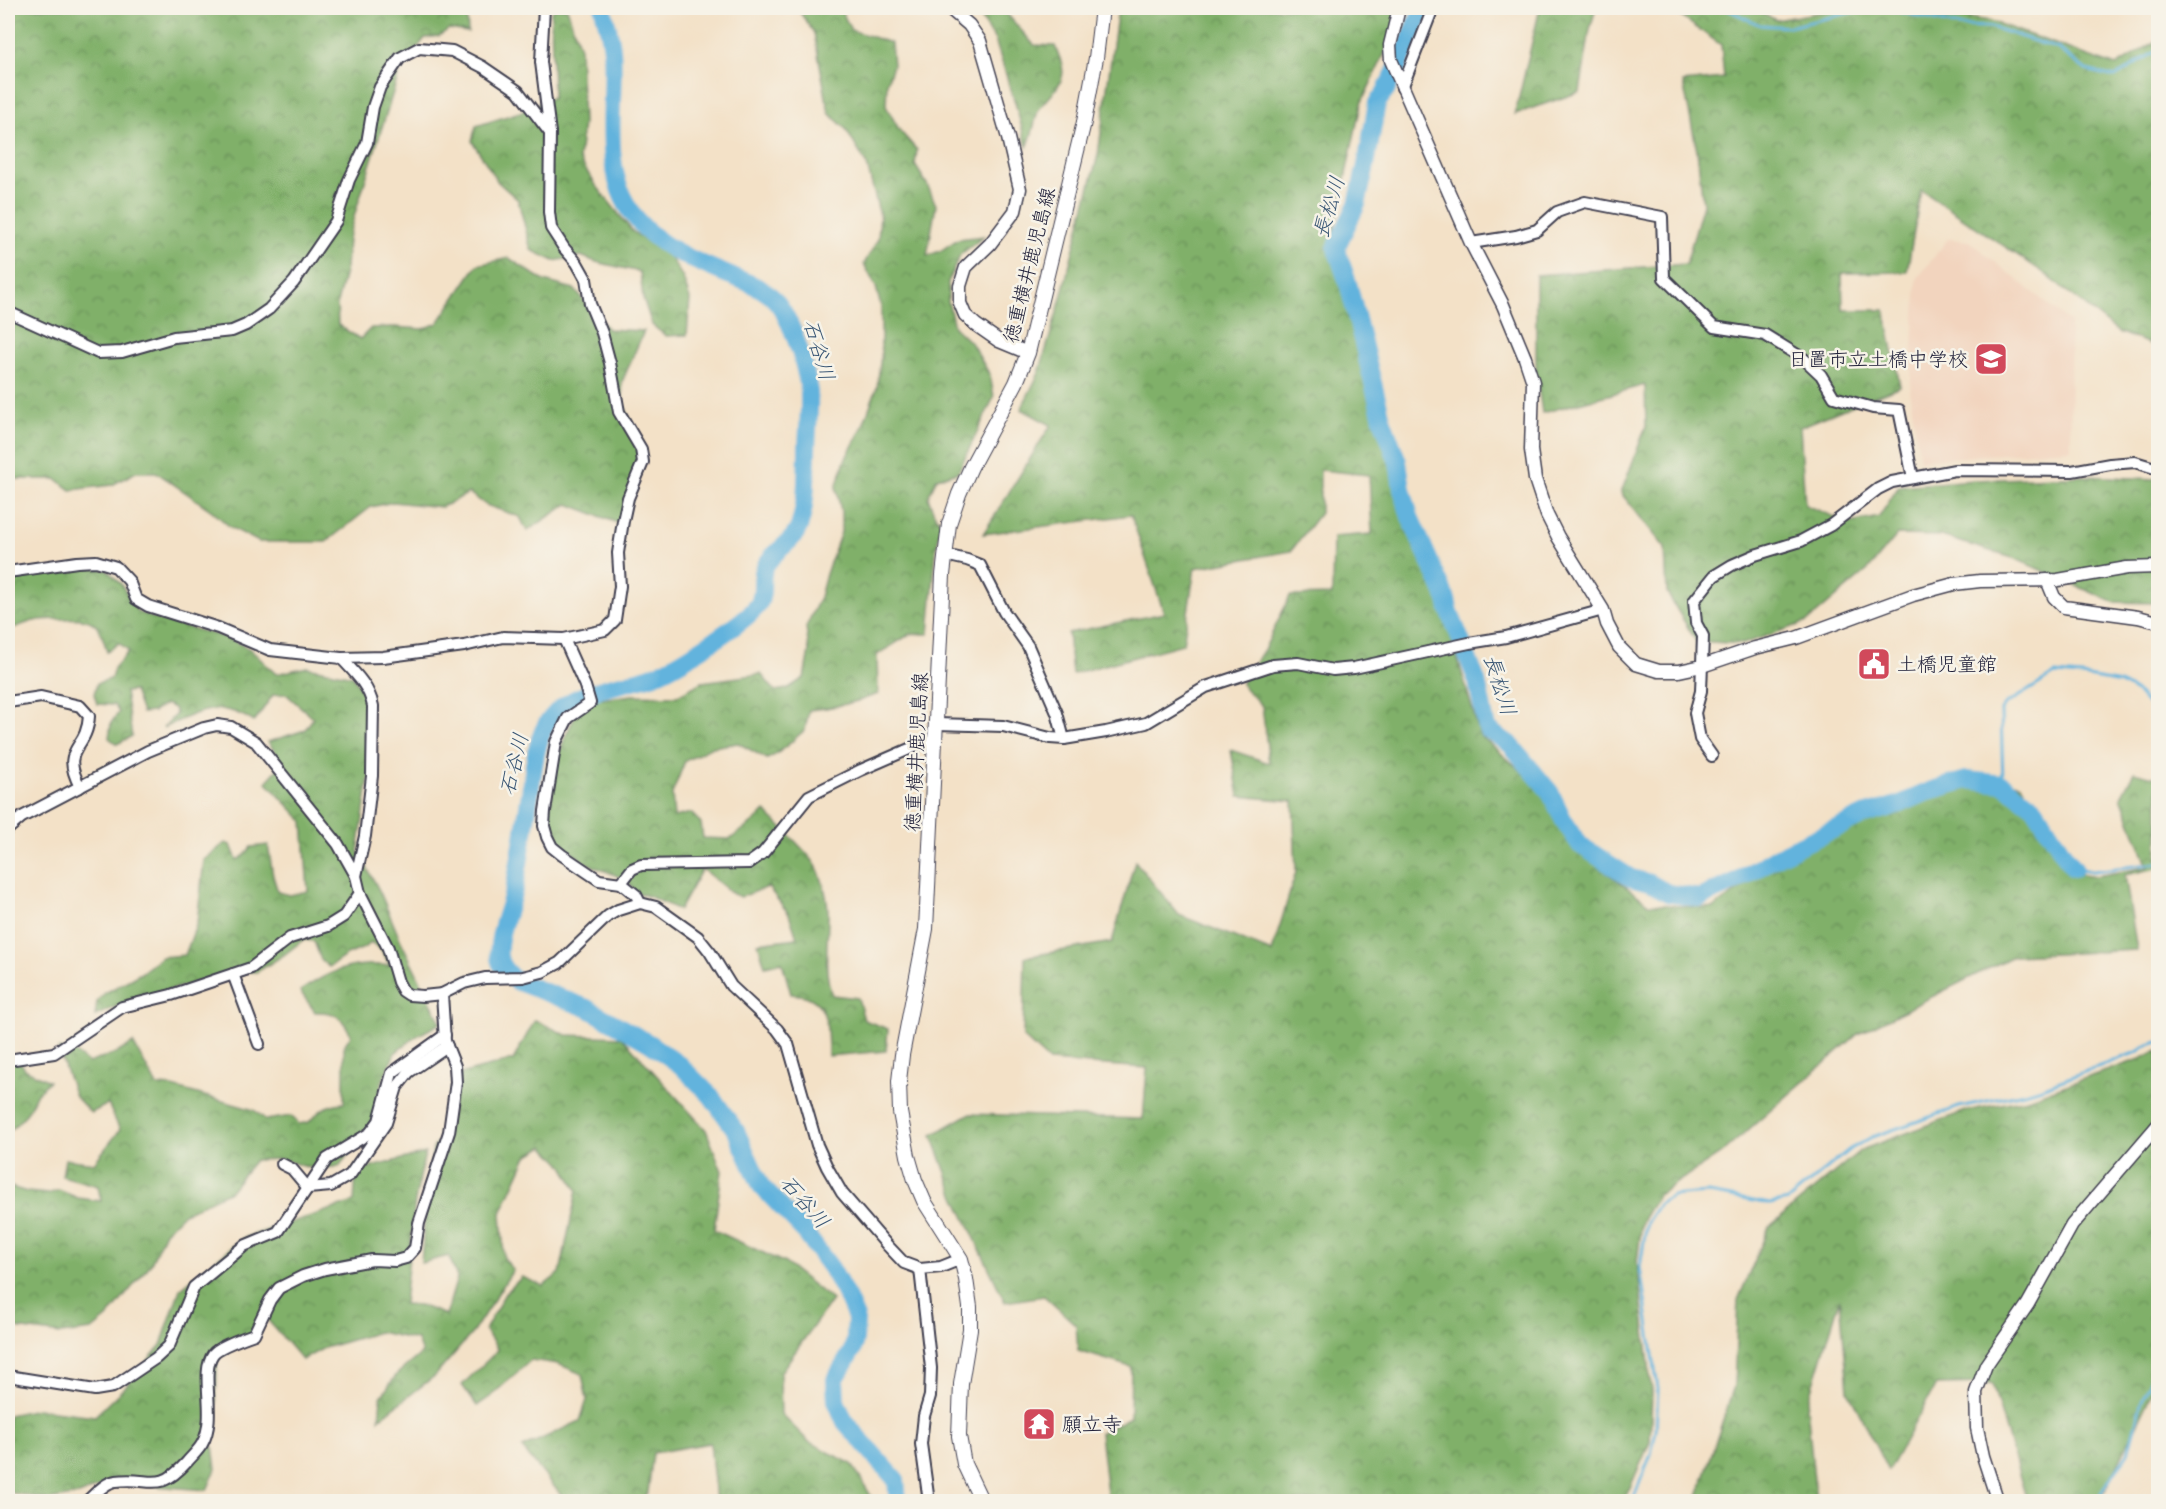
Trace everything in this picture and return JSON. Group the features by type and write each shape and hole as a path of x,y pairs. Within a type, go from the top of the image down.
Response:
{"main road":[{"name":"徳重横井鹿児島線","path":"982,1502 964,1464 959,1436 961,1384 970,1329 970,1307 961,1259 924,1201 908,1156 900,1112 899,1081 926,929 945,555 949,524 971,467 1016,383 1028,353 1084,122 1096,58 1102,8"}],"street":[{"path":"8,572 96,561 116,567 129,581 136,599 148,606 218,628 270,650 342,658 383,657 464,646 503,637 564,639 605,630 615,620 620,586 618,553 623,521 628,498 644,462 640,449 619,412 610,363 591,304 586,279 577,262 551,228 549,212 550,133 541,62 544,8"},
{"path":"949,8 969,25 980,41 1020,189 1015,211 990,244 966,267 960,286 960,303 965,315 976,325 999,341 1028,353"},
{"path":"1399,8 1390,45 1391,60 1471,243 1503,304 1533,382 1531,450 1535,479 1547,515 1603,610 1607,624 1619,647 1636,664 1659,671 1679,671 1702,666 1755,648 1796,638 1913,595 1954,584 1980,581 2047,580 2127,568 2158,567"},
{"path":"1401,85 1433,8"},
{"path":"8,312 98,353 122,352 174,337 232,331 246,325 268,309 294,282 336,221 349,180 367,143 373,108 380,87 399,58 419,48 432,47 452,51 483,67 518,91 550,133"},
{"path":"1471,243 1516,236 1537,230 1557,212 1585,202 1662,217 1664,278 1714,327 1765,335 1804,359 1821,375 1834,398 1873,408 1899,410 1914,477"},
{"path":"1712,756 1700,739 1695,713 1701,691 1703,636 1696,623 1694,601 1714,576 1732,564 1801,541 1831,525 1878,489 1892,482 1914,477 1955,470 2072,471 2134,462 2158,469"},
{"path":"945,555 980,565 992,584 1004,612 1028,646 1057,713 1064,739"},
{"path":"2047,580 2054,597 2064,607 2158,622"},
{"path":"937,724 1003,726 1050,738 1064,739 1146,723 1206,687 1273,665 1298,663 1333,670 1354,668 1469,643 1506,638 1603,610"},
{"path":"564,639 590,703 568,718 556,742 544,826 547,837 552,847 562,855 599,880 621,883 636,895 640,903"},
{"path":"342,658 362,681 371,696 373,706 372,776 365,836 356,876"},
{"path":"8,702 41,697 80,706 89,716 88,729 72,756 72,771 80,787"},
{"path":"8,829 22,818 148,751 217,725 231,727 256,742 338,844 356,876 360,893 388,948 403,991 409,994 423,996 441,994 464,983 485,978 523,976 543,972 560,963 608,916 628,905 640,903 656,908 698,937 731,986 777,1029 788,1044 817,1144 827,1167 842,1193 887,1245 904,1263 920,1269 941,1267 961,1259"},
{"path":"621,883 632,869 641,865 749,863 764,853 809,796 923,743 936,742"},
{"path":"8,1060 54,1053 122,1007 171,995 251,968 290,938 327,926 345,916 360,893"},
{"path":"233,974 259,1044"},
{"path":"86,1502 114,1481 161,1482 174,1476 202,1445 208,1428 210,1407 208,1370 213,1355 219,1349 254,1334 270,1300 279,1288 303,1276 325,1269 372,1260 394,1261 406,1258 416,1248 419,1223 449,1132 456,1082 455,1066 446,1040 441,994"},
{"path":"8,1376 95,1390 113,1388 156,1358 169,1346 194,1287 244,1246 279,1232 327,1159 370,1133 379,1121 392,1073 446,1040"},
{"path":"308,1188 331,1186 350,1175 386,1123 398,1087 409,1072 446,1040"},
{"path":"1998,1502 1983,1456 1977,1428 1976,1392 1986,1365 2028,1304 2072,1225 2158,1125"},
{"path":"282,1164 292,1169 308,1188"},
{"path":"920,1269 931,1368 930,1396 924,1416 921,1444 930,1502"}],"shaded area":[{"name":"日置市立土橋中学校","path":"1948,239 1969,241 2070,322 2071,449 1920,460 1910,396 1917,279"}],"green space":[{"path":"8,8 428,8 428,11 444,8 467,16 468,32 449,29 439,36 425,38 400,70 348,238 346,268 337,303 338,325 360,339 371,328 423,329 438,323 477,265 509,258 544,281 574,289 608,329 644,331 622,382 623,403 638,439 640,460 620,524 568,504 527,531 520,517 486,505 469,493 442,507 393,502 371,507 326,542 259,542 230,527 212,511 156,472 136,472 112,485 71,490 56,479 8,479"},
{"path":"556,8 567,8 580,48 583,123 579,159 595,184 632,231 671,258 683,278 690,299 687,335 666,336 652,325 643,298 640,272 596,262 581,256 554,261 531,250 518,200 498,182 472,141 476,126 523,111 553,97 551,12"},
{"path":"797,8 843,8 842,12 851,30 891,43 893,65 887,83 886,106 900,131 917,150 915,165 936,205 927,256 940,251 958,239 984,236 960,255 948,282 948,301 954,327 972,344 990,375 994,397 958,472 937,478 928,497 941,523 936,551 929,634 910,634 877,655 878,694 844,705 809,710 805,730 782,750 767,759 738,743 712,747 685,761 672,794 674,817 691,813 701,823 703,838 730,839 765,811 802,848 816,866 822,880 827,904 827,967 832,995 858,998 864,1020 888,1029 886,1051 828,1056 826,1023 820,1006 804,996 791,994 782,962 765,966 758,943 797,938 789,914 768,887 741,897 733,894 702,869 679,910 635,892 627,880 584,862 564,846 551,830 549,813 558,756 566,735 577,712 593,700 632,695 676,696 702,682 761,674 775,691 787,689 804,678 809,651 806,627 820,597 841,532 841,511 836,487 845,460 862,428 877,387 881,356 881,307 876,287 864,264 878,239 880,216 867,165 845,128 829,113 814,33"},
{"path":"975,8 1004,8 1034,45 1055,46 1059,55 1063,69 1061,80 1038,111 1027,147 995,40"},
{"path":"1118,8 1403,8 1399,23 1361,104 1330,249 1393,468 1444,612 1480,735 1540,787 1573,847 1649,904 1713,908 1812,839 1976,773 2022,784 2069,872 2096,876 2148,867 2121,797 2134,772 2158,778 2158,868 2125,875 2137,950 2013,956 1858,1034 1723,1152 1658,1195 1642,1221 1637,1262 1652,1391 1650,1442 1624,1501 1539,1502 1528,1498 1515,1502 1105,1501 1107,1494 1100,1433 1130,1417 1131,1367 1078,1351 1076,1325 1044,1296 1005,1302 955,1197 932,1135 969,1114 1143,1119 1147,1068 1049,1061 1023,1037 1025,957 1112,942 1135,861 1179,915 1272,952 1296,872 1293,801 1239,796 1231,750 1269,763 1262,706 1241,684 1265,648 1290,596 1332,595 1333,537 1372,534 1369,475 1320,470 1320,513 1291,551 1195,568 1183,644 1072,674 1068,633 1164,613 1131,515 983,534 1051,425 1021,409 1039,373 1098,155"},
{"path":"1540,8 1596,8 1590,29 1580,92 1515,114"},
{"path":"1669,8 1753,8 1776,20 1843,8 1902,8 1991,21 2116,66 2158,40 2158,347 2118,332 2044,273 1921,190 1907,272 1842,273 1843,310 1885,310 1900,386 1800,427 1805,505 1850,523 1879,517 1899,486 1974,480 2085,476 2158,479 2158,603 2113,602 2016,559 1941,536 1897,535 1869,569 1807,622 1743,644 1696,641 1667,593 1665,548 1621,493 1646,426 1645,385 1542,413 1536,372 1536,275 1686,264 1703,204 1697,151 1683,82 1724,78 1721,45"},
{"path":"88,567 107,570 121,584 138,612 162,621 226,637 250,649 276,674 307,667 353,676 369,703 370,771 358,851 380,892 441,1023 417,1036 395,1053 382,1082 376,1115 339,1167 310,1168 281,1159 255,1160 230,1191 184,1213 165,1232 150,1265 107,1318 92,1330 61,1334 8,1327 8,1186 27,1192 48,1194 59,1190 78,1198 101,1201 98,1186 62,1176 65,1159 94,1163 120,1130 108,1104 91,1113 75,1096 58,1049 74,1052 88,1063 117,1053 133,1043 157,1086 173,1087 254,1110 266,1120 291,1116 299,1124 309,1122 324,1108 344,1103 344,1046 351,1035 338,1016 315,1012 300,991 339,970 357,966 390,965 381,950 371,942 329,967 321,960 314,941 303,940 257,972 233,971 117,1006 95,1016 97,1001 105,993 141,973 161,957 185,955 197,923 204,860 225,843 231,845 237,860 244,856 251,847 268,845 278,892 290,895 308,891 303,821 266,782 283,763 268,742 305,730 313,718 286,694 273,695 254,722 242,715 219,709 197,713 163,728 176,714 174,708 166,704 153,712 142,713 134,691 125,692 132,736 117,744 109,738 111,723 119,712 114,705 97,704 94,694 97,683 111,679 114,668 129,651 119,643 107,652 98,628 88,620 72,618 41,620 8,629 8,582 53,571"},
{"path":"535,1020 566,1035 622,1037 706,1130 722,1171 714,1230 785,1263 832,1300 780,1373 781,1414 809,1442 852,1464 874,1501 716,1501 710,1443 653,1453 648,1492 640,1501 566,1501 522,1448 580,1421 587,1400 582,1374 558,1364 531,1360 477,1406 462,1385 498,1350 485,1330 504,1295 522,1277 543,1286 560,1273 577,1190 563,1166 544,1146 527,1156 501,1213 504,1258 513,1270 473,1332 436,1375 379,1419 381,1397 397,1374 422,1353 417,1340 379,1332 324,1348 302,1360 266,1318 255,1336 217,1358 216,1409 212,1438 216,1469 207,1490 109,1483 79,1495 49,1500 8,1492 8,1415 37,1409 95,1416 126,1386 161,1345 180,1289 243,1238 354,1202 356,1171 425,1153 415,1201 404,1304 419,1305 446,1315 457,1278 449,1256 421,1263 433,1148 447,1130 460,1074 513,1060"},
{"path":"2158,1051 2158,1375 2148,1402 2100,1501 2027,1501 1992,1384 1936,1385 1888,1471 1848,1390 1840,1299 1807,1406 1816,1501 1696,1502 1734,1386 1738,1300 1769,1227 1861,1150 1966,1111 2027,1099"},
{"path":"16,1057 26,1070 49,1081 37,1093 27,1113 8,1133 8,1060"}],"waterway":[{"name":"石谷川","path":"603,8 612,50 612,151 620,190 637,220 659,240 700,263 758,287 775,300 783,311 796,338 809,392 805,500 802,518 796,533 771,557 764,569 760,601 751,613 675,665 651,676 584,695 561,708 546,725 536,754 517,874 500,940 499,957 503,967 516,981 587,1008 649,1043 680,1065 711,1096 736,1131 761,1186 803,1230 831,1268 848,1299 856,1318 855,1339 852,1351 835,1380 836,1401 845,1422 896,1480 898,1502"},
{"name":"長松川","path":"1423,8 1404,54 1377,103 1357,204 1336,248 1348,283 1382,419 1398,462 1402,489 1410,517 1447,600 1477,681 1487,729 1511,745 1550,792 1564,821 1580,845 1631,878 1650,883 1668,893 1699,898 1735,882 1780,855 1864,815 1967,780 2003,784 2034,807 2074,868"},
{"path":"1724,8 1760,25 1789,27 1869,8 1884,8 1959,26 1991,27 2059,49 2086,70 2115,77 2158,50"},
{"path":"2003,784 2001,710 2006,704 2055,674 2121,683 2139,694 2158,716"},
{"path":"2074,868 2093,871 2158,863"},
{"path":"1632,1502 1651,1454 1656,1431 1658,1389 1640,1267 1647,1222 1659,1204 1672,1196 1709,1193 1770,1204 1788,1200 1850,1149 1872,1137 1959,1107 2047,1086 2158,1042"},
{"path":"2098,1502 2102,1491 2128,1453 2141,1403 2158,1361"}],"place":[{"name":"日置市立土橋中学校","path":"1991,359"},
{"name":"土橋児童館","path":"1874,664"},
{"name":"願立寺","path":"1039,1424"}]}
